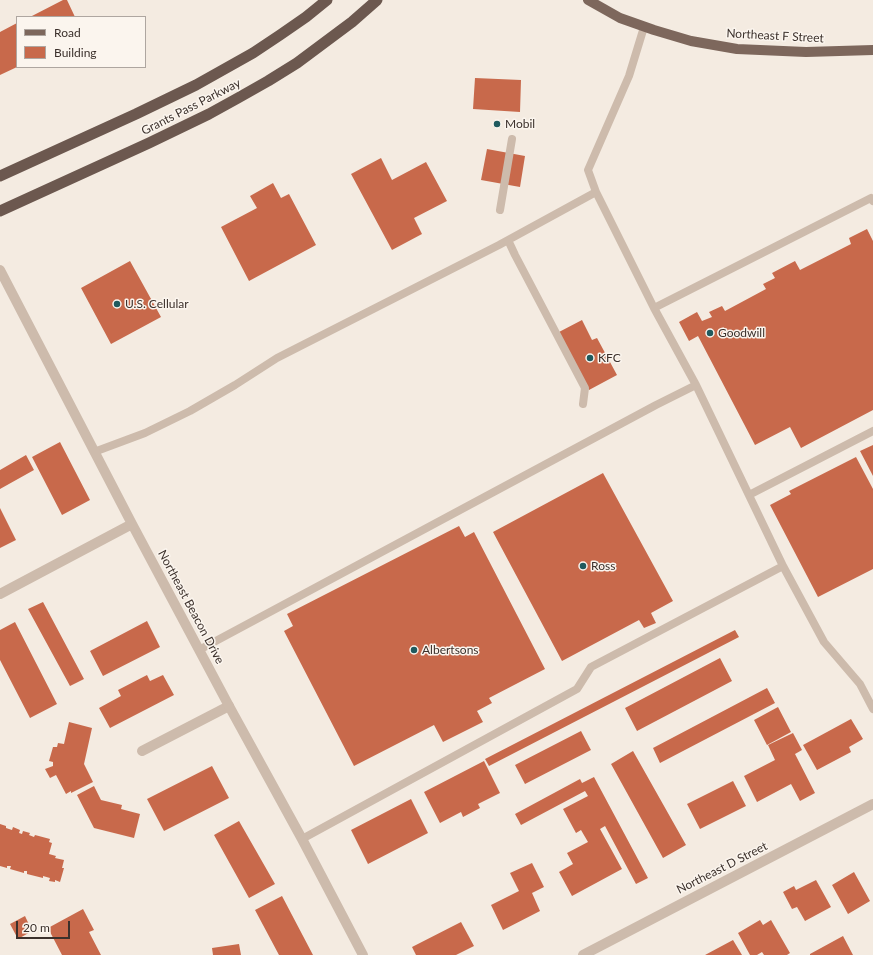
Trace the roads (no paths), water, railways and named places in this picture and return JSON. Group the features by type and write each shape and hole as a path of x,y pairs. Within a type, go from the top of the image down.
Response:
{"highway":[{"name":"Grants Pass Parkway","path":"0,176 196,85 273,40 327,0"},
{"name":"Grants Pass Parkway","path":"0,211 149,143 233,102 297,63 352,22 377,0"}],"main road":[{"name":"Northeast F Street","path":"588,0 620,18 691,41 737,49 806,52 873,50"}],"street":[{"name":"Northeast Beacon Drive","path":"0,270 132,524 363,955"},
{"path":"0,594 132,524"},
{"path":"142,751 229,706"},
{"name":"Northeast D Street","path":"583,955 873,804"}],"lane":[{"path":"644,27 629,76 588,170 596,192 654,308 696,385 783,566 824,642 860,684 873,709"},
{"path":"500,210 512,139"},
{"path":"94,452 145,433 184,414 235,386 277,358 508,240 596,192"},
{"path":"654,308 871,198 873,201"},
{"path":"508,240 585,388 583,404"},
{"path":"199,650 696,385"},
{"path":"749,495 873,431"},
{"path":"302,839 578,689 591,667 783,566"}],"place":[{"name":"Mobil","path":"497,124"},
{"name":"U.S. Cellular","path":"117,304"},
{"name":"Goodwill","path":"710,333"},
{"name":"KFC","path":"590,358"},
{"name":"Ross","path":"583,566"},
{"name":"Albertsons","path":"414,650"}]}
